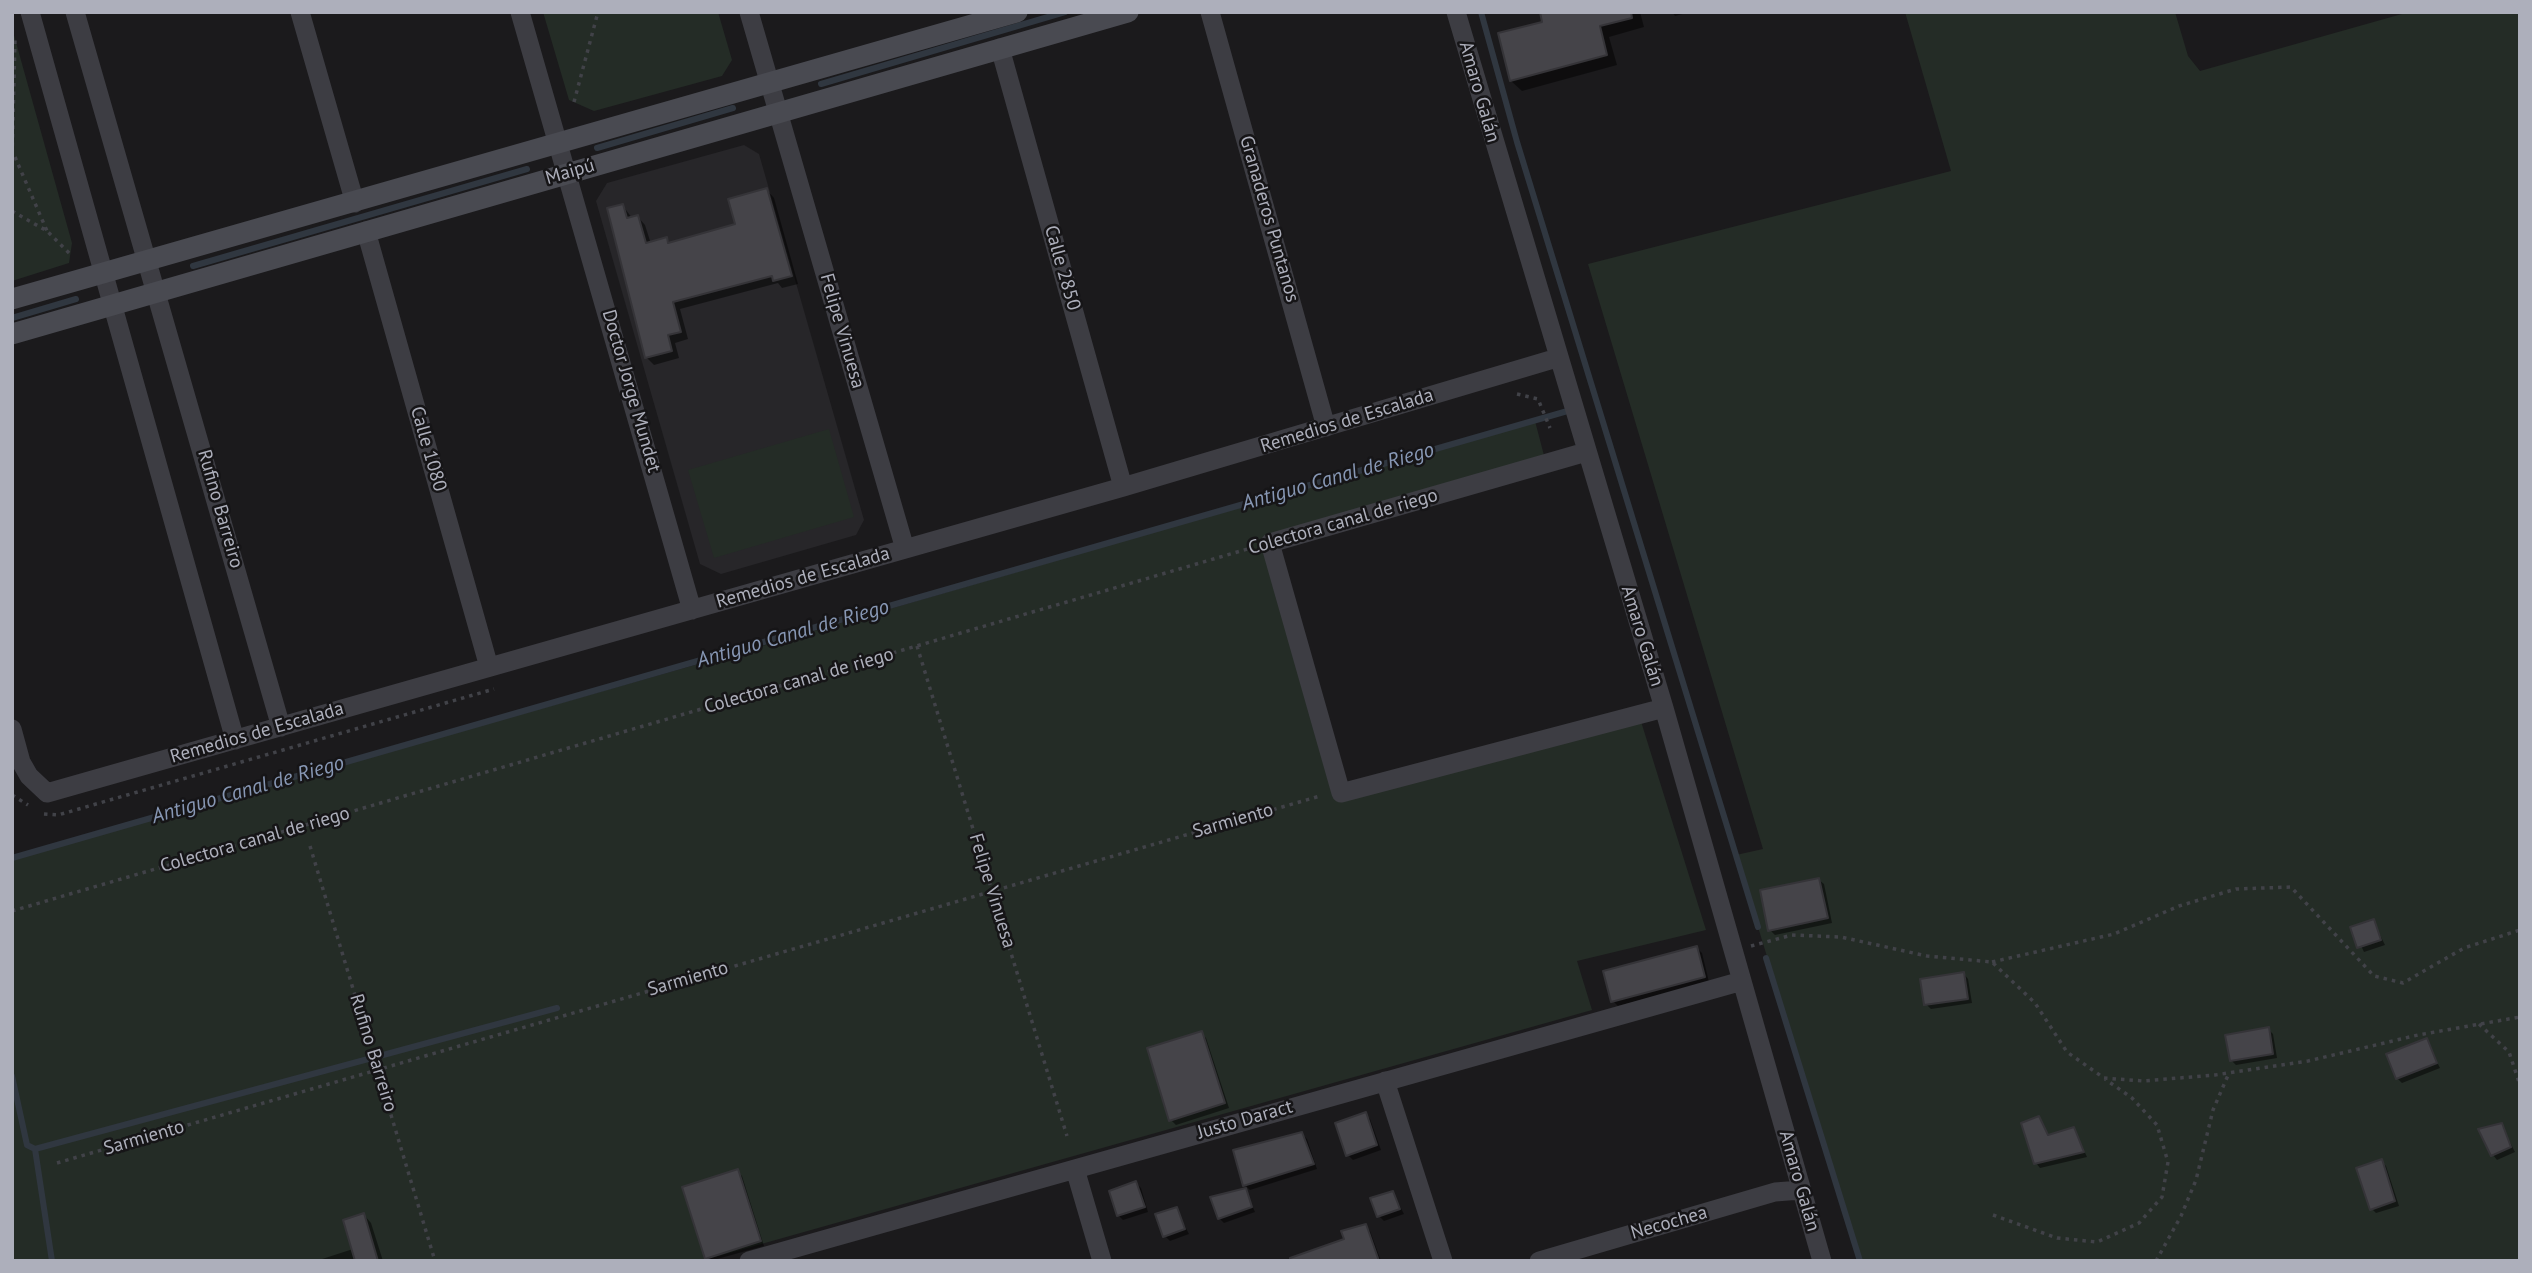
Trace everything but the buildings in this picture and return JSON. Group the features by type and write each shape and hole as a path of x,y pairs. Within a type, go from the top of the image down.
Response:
{"street":[{"path":"30,12 235,740"},
{"path":"75,12 148,262"},
{"path":"300,12 355,203"},
{"path":"520,12 558,145"},
{"path":"749,12 771,85"},
{"name":"Maipú","path":"12,299 771,85 984,17 1017,12"},
{"name":"Maipú","path":"12,334 1128,12"},
{"name":"Granaderos Puntanos","path":"1210,12 1326,427"},
{"name":"Amaro Galán","path":"1456,12 1557,358 1664,708 1822,1261"},
{"name":"Calle 2850","path":"1000,48 1123,487"},
{"name":"Felipe Vinuesa","path":"771,85 905,549"},
{"name":"Doctor Jorge Mundet","path":"558,145 692,610"},
{"name":"Calle 1080","path":"366,231 489,667"},
{"name":"Rufino Barreiro","path":"148,262 282,727"},
{"name":"Remedios de Escalada","path":"12,729 21,762 29,776 47,793 1123,487 1557,358"},
{"name":"Colectora canal de riego","path":"1270,543 1586,452"},
{"path":"1270,543 1341,793 1664,708"},
{"name":"Justo Daract","path":"760,1259 1742,981"},
{"path":"1385,1081 1443,1261"},
{"path":"1075,1169 1102,1261"},
{"name":"Necochea","path":"1539,1261 1775,1192 1801,1190"}],"path":[{"path":"574,102 598,12"},
{"path":"12,163 15,38"},
{"path":"14,155 47,231"},
{"path":"12,211 47,231 70,254"},
{"path":"1542,409 1550,428"},
{"name":"Colectora canal de riego","path":"12,911 1270,543"},
{"name":"Felipe Vinuesa","path":"917,646 1066,1136"},
{"name":"Sarmiento","path":"57,1163 1320,796"},
{"name":"Rufino Barreiro","path":"310,846 435,1261"},
{"path":"1732,951 1791,935 1841,937 1927,956 1992,962 2114,934 2179,906 2236,889 2291,887 2374,976 2403,983 2464,948 2520,929"},
{"path":"1992,962 2035,1003 2067,1052 2132,1098 2157,1125 2168,1162 2162,1197 2139,1223 2097,1242 2057,1238 1993,1215"},
{"path":"2104,1078 2143,1081 2229,1073 2308,1061 2520,1017"},
{"path":"2479,1024 2509,1052 2520,1085"},
{"path":"2156,1261 2181,1216 2196,1180 2213,1110 2229,1073"}],"shaded area":[{"path":"543,12 718,12 732,60 722,76 594,111 569,100"},
{"path":"1905,12 2175,12 2188,56 2200,71 2409,12 2520,12 2520,1261 1860,1261 1736,855 1763,849 1588,264 1951,171"},
{"path":"12,28 72,243 69,263 12,281"},
{"path":"744,145 759,154 864,520 856,535 721,574 700,564 596,201 607,183"},
{"path":"1535,421 1546,463 1270,542 1341,792 1639,715 1706,930 1577,961 1592,1010 701,1261 12,1261 12,858 762,646"},
{"path":"829,429 854,517 714,558 688,470"}],"waterway":[{"path":"821,84 1065,12"},
{"path":"1481,12 1517,142 1758,927"},
{"path":"597,148 733,108"},
{"path":"193,266 527,169"},
{"path":"12,318 76,299"},
{"name":"Antiguo Canal de Riego","path":"12,858 1571,410"},
{"path":"1766,958 1860,1261"},
{"path":"35,1149 557,1008"},
{"path":"12,1076 27,1145 35,1149 52,1261"}]}
